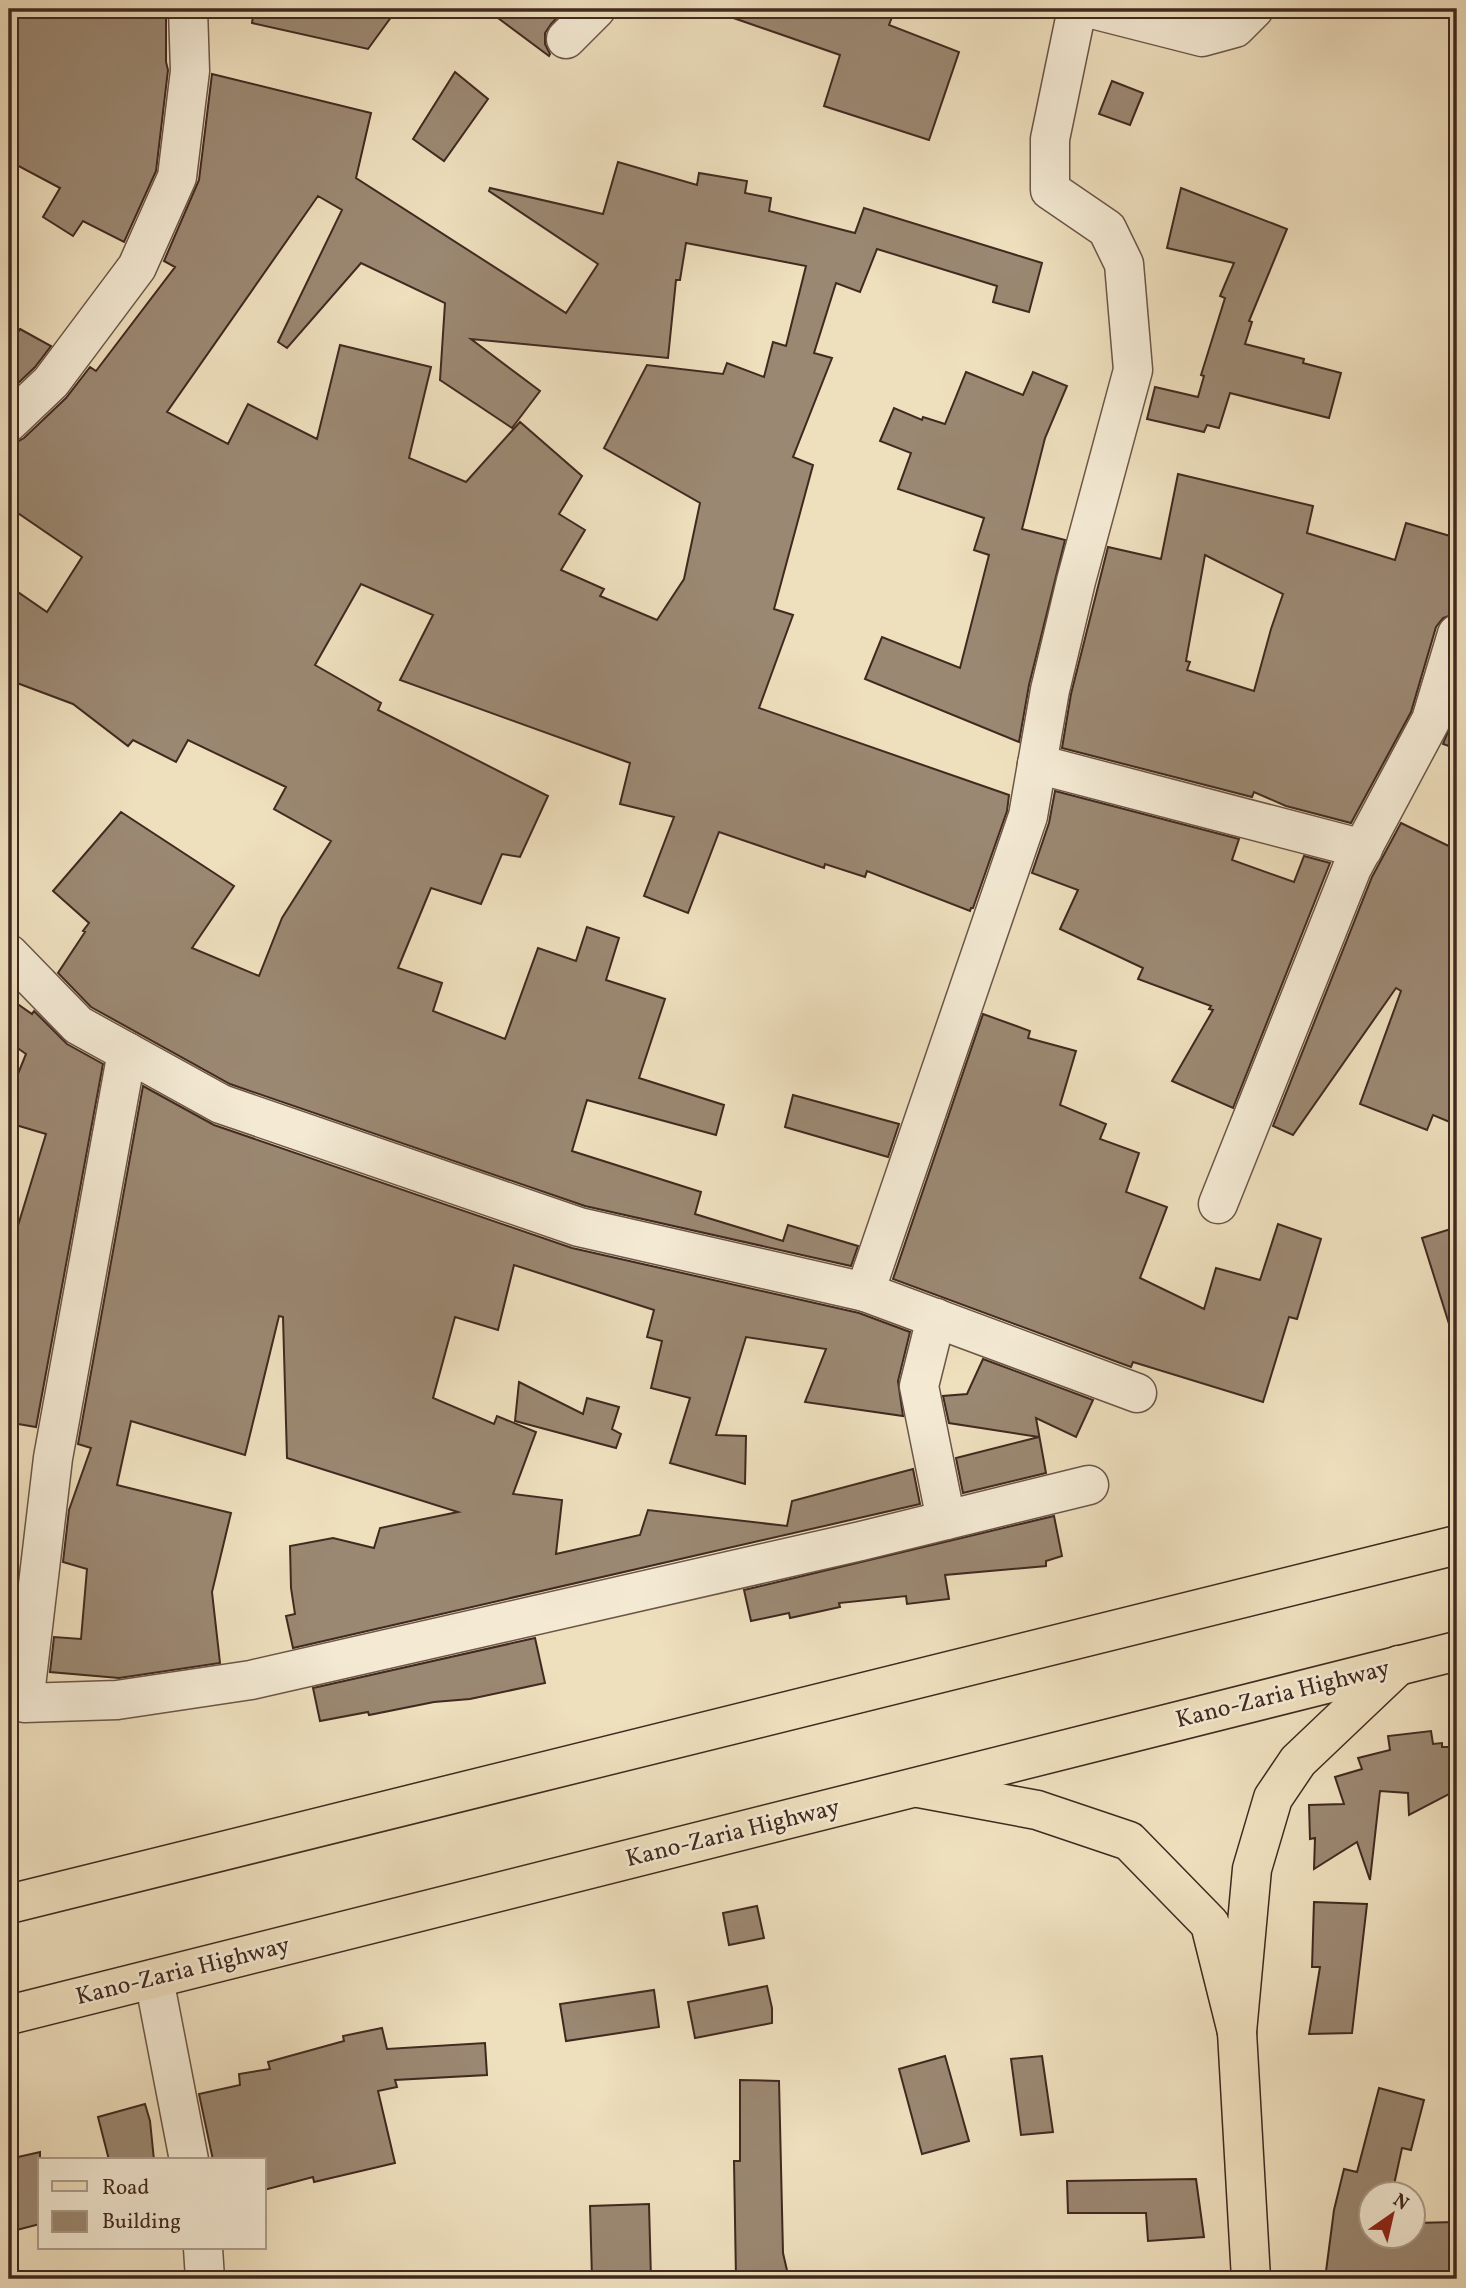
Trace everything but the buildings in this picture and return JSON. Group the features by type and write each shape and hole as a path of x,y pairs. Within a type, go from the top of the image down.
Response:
{"main road":[{"path":"9,1904 1457,1545"},
{"name":"Kano-Zaria Highway","path":"9,2015 1457,1651"},
{"path":"1251,2279 1237,2032 1252,1869 1273,1798 1298,1761 1399,1665"},
{"path":"919,1788 1038,1810 1129,1841 1210,1924 1237,2032"}],"street":[{"path":"9,422 51,382 137,267 177,177 190,71 188,9"},
{"path":"566,39 596,9"},
{"path":"864,1292 1028,816 1050,690 1069,608 1133,370 1124,264 1107,229 1050,190 1049,139 1077,9"},
{"path":"1092,9 1202,37 1235,28 1254,9"},
{"path":"1218,1204 1352,868 1431,720 1457,634"},
{"path":"1037,764 1363,849"},
{"path":"9,954 78,1025 221,1104 579,1227 864,1292 1138,1393"},
{"path":"127,1052 52,1458 24,1703 117,1700 251,1680 1089,1485"},
{"path":"936,1318 919,1386 946,1520"},
{"path":"154,1979 190,2158"},
{"path":"203,2250 205,2279"}]}
